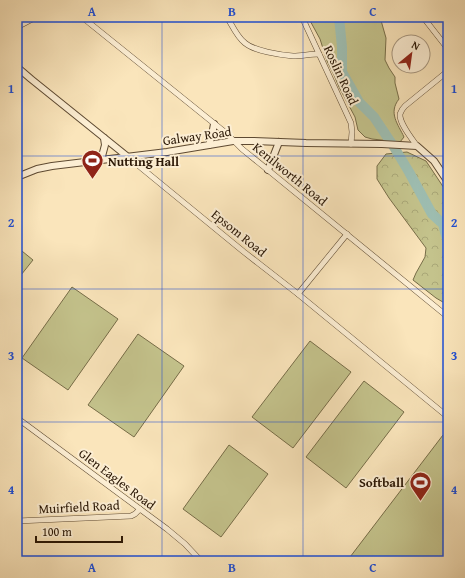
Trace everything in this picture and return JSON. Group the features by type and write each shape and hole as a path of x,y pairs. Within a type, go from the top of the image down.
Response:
{"street":[{"path":"17,26 36,17"},
{"name":"Kenilworth Road","path":"82,17 448,316"},
{"path":"227,17 240,39 250,47 263,51 295,56 319,54"},
{"name":"Roslin Road","path":"302,17 351,123 351,144"},
{"path":"423,17 448,48"},
{"name":"Epsom Road","path":"17,66 31,79 448,417"},
{"path":"448,71 405,106 401,111 401,119 408,133 417,146 434,161 448,182"},
{"path":"209,145 214,124"},
{"path":"101,160 106,145 104,138"},
{"name":"Galway Road","path":"17,177 37,169 52,166 167,152 233,141 417,146"},
{"path":"268,170 279,142"},
{"path":"298,294 347,234"},
{"name":"Glen Eagles Road","path":"17,418 167,529 185,544 201,561"},
{"name":"Muirfield Road","path":"17,522 131,516 140,509"}],"green space":[{"path":"308,17 380,17 386,38 385,60 391,74 395,77 399,99 394,109 394,114 404,137 400,142 365,137 358,130 355,117 327,61 320,39"},
{"path":"407,152 426,161 448,194 448,305 436,298 413,280 425,257 426,248 389,198 377,179 377,166 386,154"},
{"path":"17,247 33,260 17,280"},
{"path":"72,287 118,319 68,390 22,358"},
{"path":"138,334 184,366 134,437 88,405"},
{"path":"310,341 351,372 293,448 252,417"},
{"path":"364,381 404,412 346,488 306,457"},
{"name":"Softball","path":"443,435 448,444 448,561 347,561"},
{"path":"229,445 268,474 221,537 183,509"}],"waterway":[{"path":"339,17 342,47 342,72 359,102 374,117 394,147 432,214 443,224 448,243"}],"place":[{"name":"Nutting Hall","path":"93,180"},
{"name":"Softball","path":"420,502"}]}
